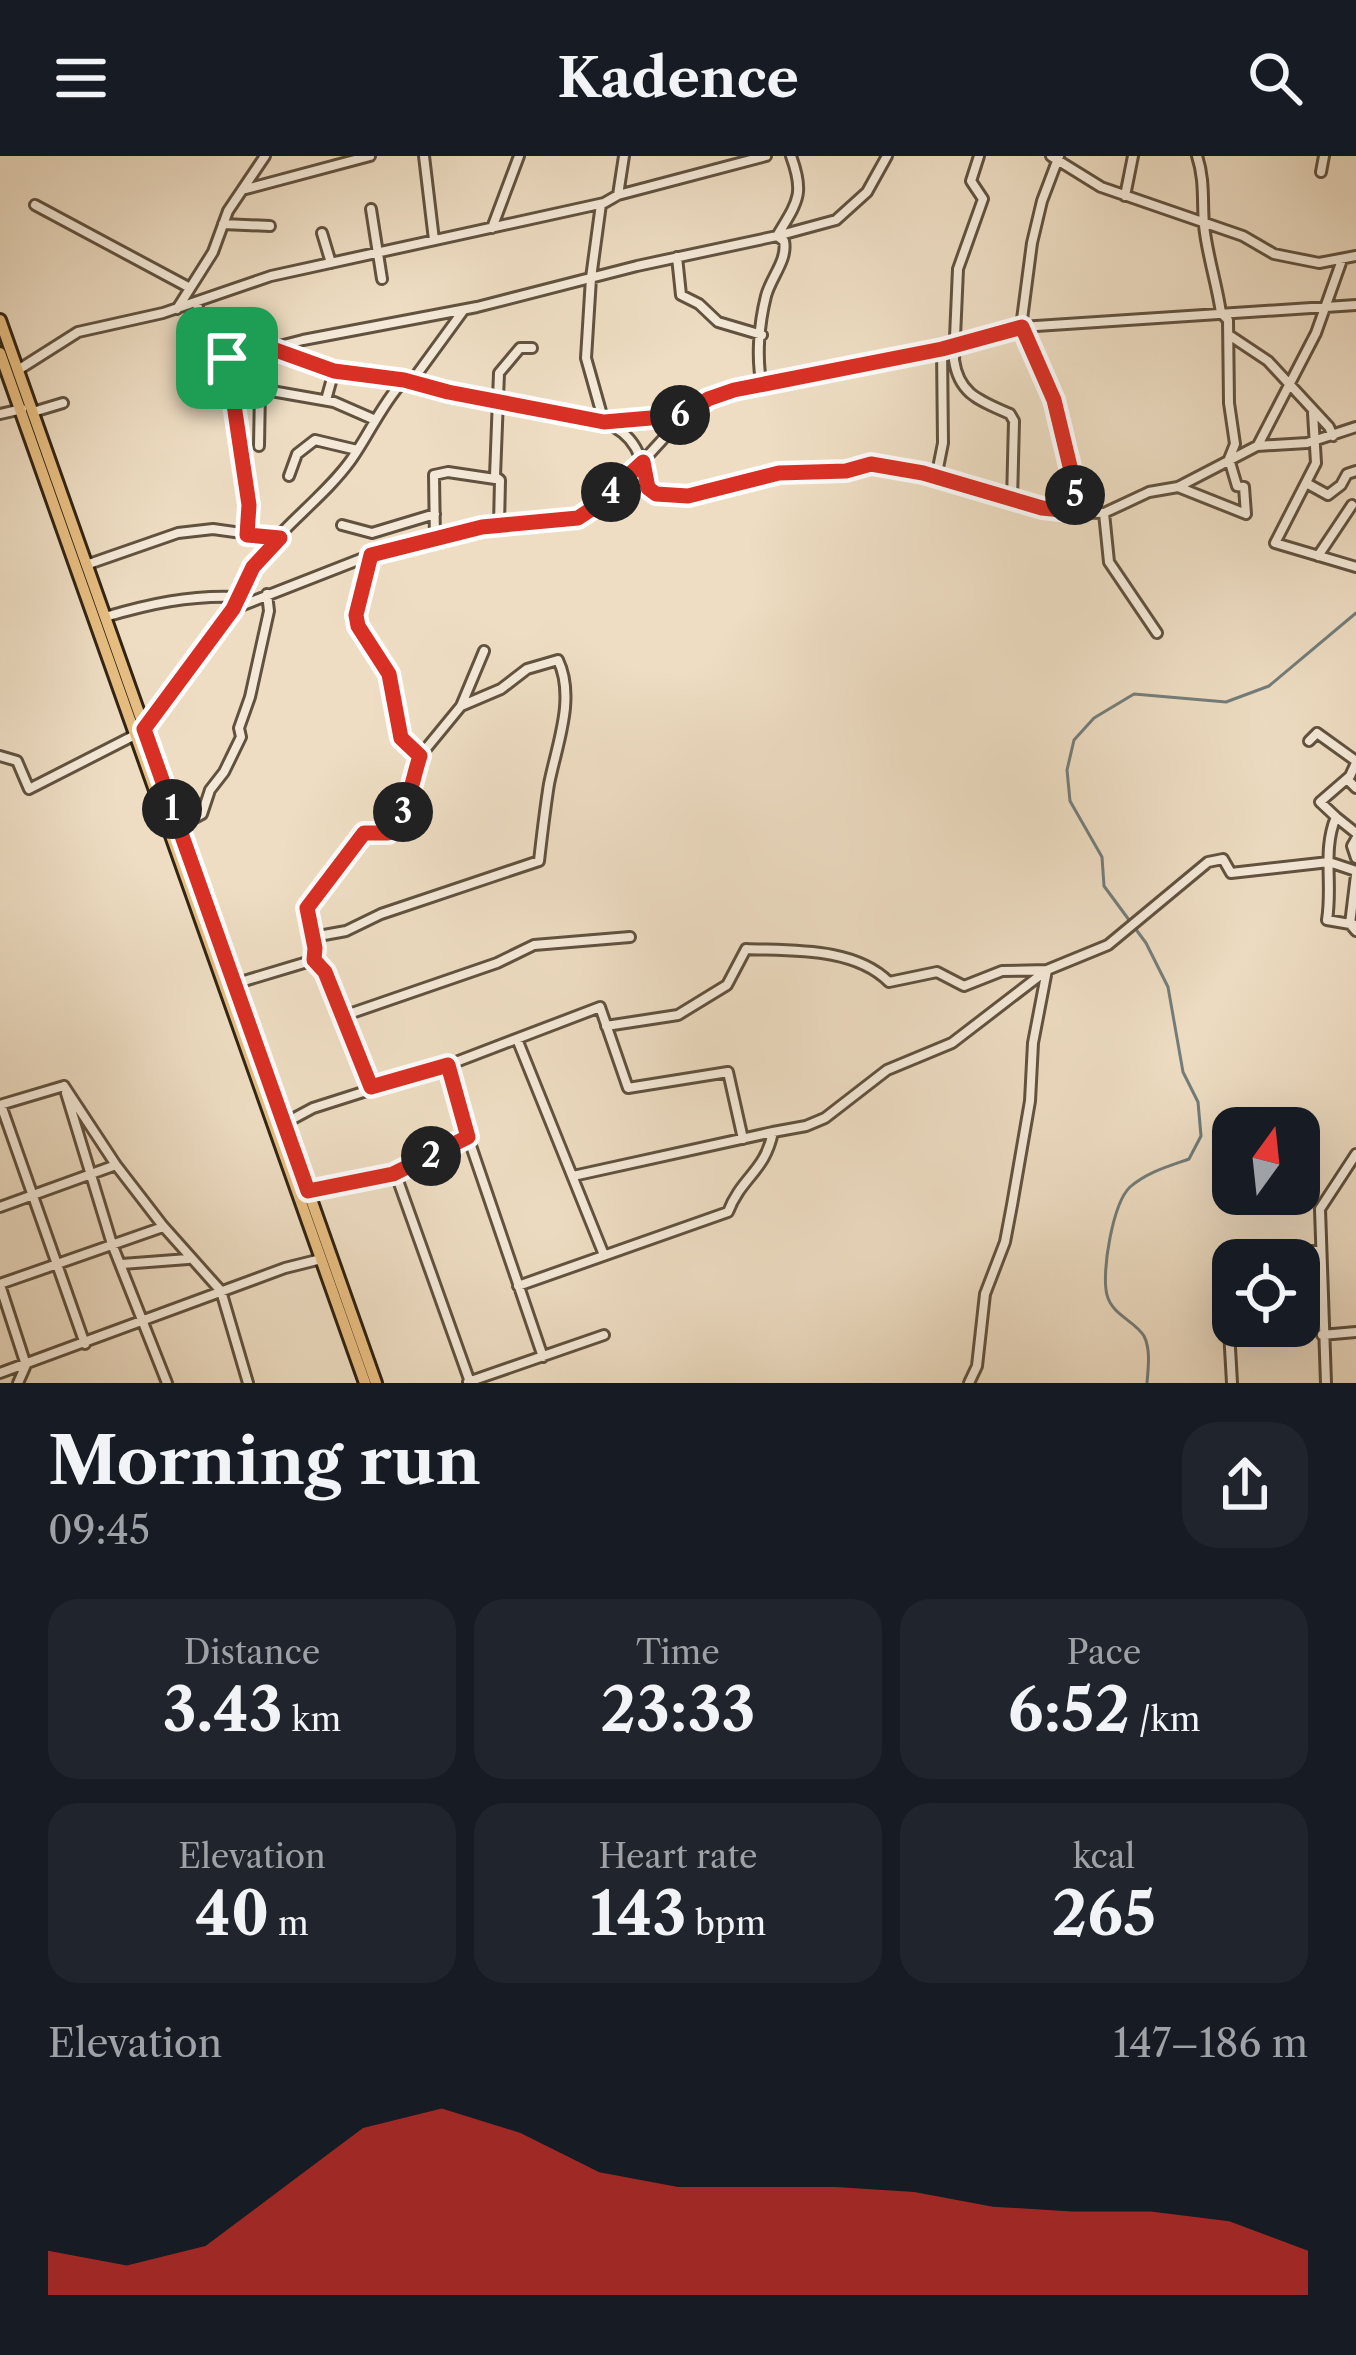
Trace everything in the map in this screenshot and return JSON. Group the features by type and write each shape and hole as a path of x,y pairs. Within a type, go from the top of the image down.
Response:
{"main road":[{"path":"0,320 27,410 365,1383"},
{"path":"0,353 27,410 105,617 140,732 178,826 376,1383"}],"street":[{"path":"177,309 214,252 228,211 265,156"},
{"path":"244,189 370,156"},
{"path":"424,156 434,240"},
{"path":"492,228 519,156"},
{"path":"618,195 624,156"},
{"path":"712,156 715,168"},
{"path":"18,370 78,332 177,309 271,276 601,204 618,195 766,156"},
{"path":"777,236 800,194 800,173 791,156"},
{"path":"196,302 211,347 227,358 464,310 836,220 867,192 886,156"},
{"path":"980,156 970,181 983,199 958,269 953,346 956,375 969,394 1010,414 1014,422 1012,501"},
{"path":"1125,196 1133,156"},
{"path":"1178,487 1246,514 1244,487 1237,486 1228,459 1235,444 1229,403 1228,320 1221,314 1204,225 1204,189 1197,156"},
{"path":"1321,172 1324,156"},
{"path":"1081,512 1054,400 1022,327 1032,243 1056,157 1125,196 1244,236 1288,259 1319,262 1356,256"},
{"path":"601,204 590,278 586,358 604,422"},
{"path":"35,205 190,288"},
{"path":"371,208 382,279"},
{"path":"223,224 270,226"},
{"path":"322,232 331,263"},
{"path":"762,386 758,354 766,295 787,249 777,236"},
{"path":"677,257 681,295 718,322 762,335"},
{"path":"1343,259 1356,266"},
{"path":"1257,446 1316,333 1343,259"},
{"path":"233,609 371,555 499,525 578,518 643,462 686,415 720,394 942,349 1022,327 1356,305"},
{"path":"0,757 17,761 28,789 140,732 233,609 253,567 357,450 373,419 464,310"},
{"path":"1228,335 1268,361 1333,436"},
{"path":"270,348 334,371 408,381 604,422 626,431 643,462 648,488 670,496 688,496 779,473 846,471 871,464 1057,512 1104,513 1149,492 1178,487 1257,446 1313,441 1356,427"},
{"path":"495,479 499,373 520,348 532,348"},
{"path":"936,478 943,443 942,349"},
{"path":"257,352 260,446"},
{"path":"227,358 249,505 247,535"},
{"path":"326,400 334,371"},
{"path":"260,388 326,400 373,419"},
{"path":"0,414 63,403"},
{"path":"1313,413 1316,463 1276,543 1356,567"},
{"path":"604,422 686,415"},
{"path":"290,476 296,454 315,440 357,450"},
{"path":"1308,484 1328,495 1356,471"},
{"path":"435,540 434,475 448,472 500,480 499,525"},
{"path":"1318,556 1352,505"},
{"path":"1104,513 1108,562 1157,634"},
{"path":"342,525 372,533 435,514"},
{"path":"86,565 178,533 213,530 280,538"},
{"path":"371,555 356,615 358,626 389,674 401,738 420,756"},
{"path":"178,826 202,814 210,790 235,753 269,611 267,594"},
{"path":"105,617 153,603 236,597"},
{"path":"371,1087 325,972 314,960 307,908 364,833 388,833 396,825 420,756 460,706 484,651"},
{"path":"313,937 346,931 381,914 539,861 549,783 563,726 566,677 557,660 527,669 501,689 460,706"},
{"path":"1309,741 1317,733 1356,762 1347,779 1320,802 1356,836 1352,846 1356,857"},
{"path":"1347,779 1356,788"},
{"path":"572,1176 825,1118 887,1070 952,1042 1047,970 1108,945 1208,862 1223,859 1231,872 1329,862 1356,873 1354,927 1327,920 1329,862 1326,840 1336,818"},
{"path":"343,1016 497,963 534,945 630,937"},
{"path":"606,1025 678,1015 728,986 746,949 827,953 879,971 890,982 937,972 964,986 1002,971 1047,970"},
{"path":"234,984 314,960"},
{"path":"970,1383 977,1366 985,1294 1005,1242 1012,1205 1047,970"},
{"path":"284,1123 371,1087 448,1065 600,1007 628,1088 728,1072 743,1138"},
{"path":"517,1039 604,1255"},
{"path":"448,1065 543,1357"},
{"path":"64,1086 0,1105 85,1344"},
{"path":"64,1086 116,1165 221,1291 248,1383"},
{"path":"64,1086 112,1244 167,1383"},
{"path":"518,1286 728,1212 736,1191 768,1159 773,1132"},
{"path":"308,1191 393,1174 468,1137"},
{"path":"1319,1239 1320,1209 1356,1154"},
{"path":"0,1208 116,1165"},
{"path":"393,1174 397,1174 469,1382 604,1335"},
{"path":"18,1383 26,1365 0,1284 163,1226"},
{"path":"122,1264 190,1259"},
{"path":"0,1373 321,1259"},
{"path":"1320,1268 1326,1383"},
{"path":"1322,1334 1356,1332"},
{"path":"1231,1347 1232,1383"}],"waterway":[{"path":"1147,1383 1144,1336 1107,1295 1110,1238 1118,1207 1130,1187 1151,1173 1189,1159 1201,1136 1198,1102 1183,1072 1168,987 1146,943 1104,886 1102,857 1070,801 1067,770 1074,740 1094,718 1134,694 1226,702 1269,686 1356,613"}],"route":[{"path":"1022,327 1054,400 1081,512 1057,512 923,473 871,464 846,471 779,473 688,496 670,496 648,488 643,462 578,518 482,527 371,555 356,615 358,626 389,674 401,738 420,756 396,825 388,833 364,833 307,908 314,960 325,972 371,1087 448,1065 468,1137 393,1174 308,1191 144,729 233,609 253,567 280,538 247,535 249,505 227,358 270,348 346,374 404,380 604,422 686,415 708,399 734,390 942,349 1022,327"}]}
